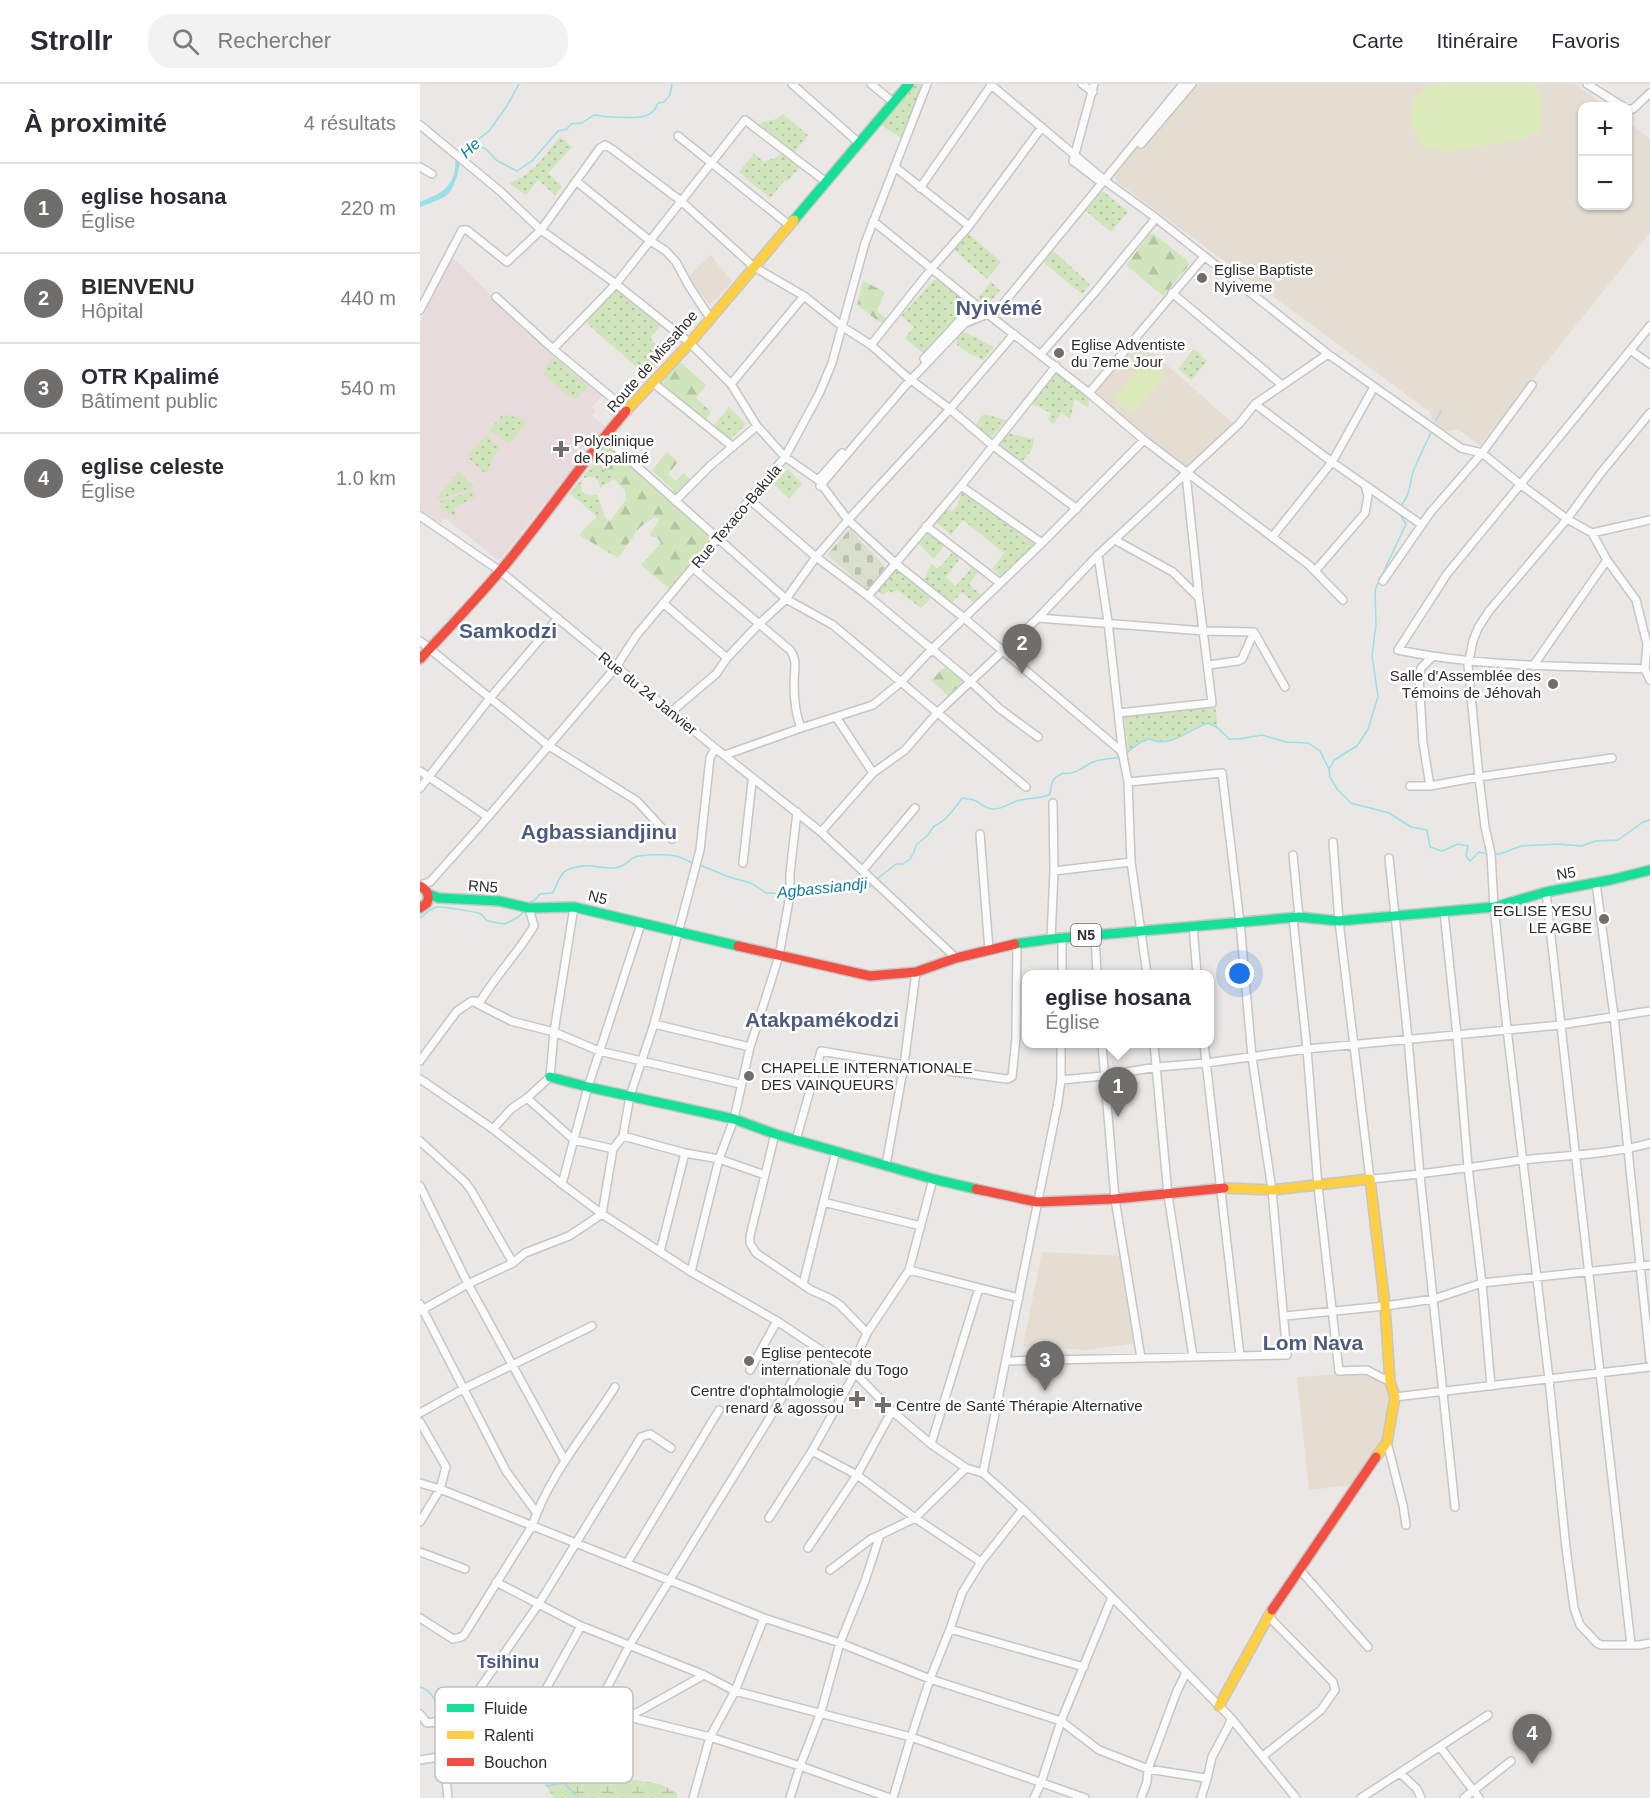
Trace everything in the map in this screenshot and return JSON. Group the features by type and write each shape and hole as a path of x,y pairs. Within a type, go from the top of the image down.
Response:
{"main road":[{"name":"Route de Missahoe","path":"420,659 500,571 604,437 690,343 909,84"},
{"name":"N5","path":"527,907 574,907 870,976 916,972 956,958 1051,939 1296,917 1339,921 1494,907 1546,892 1650,870"},
{"path":"420,885 426,889 425,902"},
{"name":"RN5","path":"425,902 439,898 498,901 527,907"},
{"path":"550,1077 734,1119 775,1134 933,1179 1037,1202 1115,1199 1221,1188 1272,1190 1370,1179 1385,1306 1390,1382 1395,1397 1387,1442 1268,1616 1219,1706"}],"street":[{"path":"792,84 858,142"},
{"path":"871,84 893,102"},
{"name":"Rue Texaco-Bakula","path":"430,882 616,667 636,636 785,457 819,394 832,363 865,243 927,84"},
{"path":"920,188 991,84 1074,153 1105,183"},
{"path":"1082,84 1093,93"},
{"path":"1074,153 1094,84"},
{"path":"1094,84 1073,161 1156,218 1328,354 1374,387 1461,448 1482,453 1567,519 1592,533 1607,561 1635,600 1647,644 1646,669 1650,680"},
{"path":"994,317 1183,84"},
{"path":"818,484 904,387 965,323 999,310 1105,183 1192,84"},
{"path":"1592,85 1616,102"},
{"path":"1632,109 1650,93"},
{"path":"553,349 615,284 745,120 826,182"},
{"path":"420,126 500,191 541,231 615,284 690,343 731,384 757,426 785,457 818,484 848,520 1120,750 1123,756"},
{"path":"871,345 932,268 969,226 1042,127"},
{"path":"678,136 789,225"},
{"path":"420,310 423,297 462,230 467,230 507,262 541,231 600,148 605,146 681,201 754,267 804,296 843,327 871,345 992,446 1077,509"},
{"path":"420,167 432,174"},
{"path":"895,167 969,226"},
{"path":"576,181 666,251 676,262 688,286 710,318"},
{"path":"1041,354 1156,218"},
{"path":"873,221 1056,366 1144,440 1316,570 1343,600"},
{"path":"1089,393 1204,257"},
{"path":"1172,293 1282,385"},
{"path":"731,384 804,296"},
{"path":"496,297 553,349 628,411"},
{"path":"818,484 908,377 975,304"},
{"path":"1646,669 1533,666 1432,657 1398,650 1447,574 1650,326"},
{"path":"671,712 716,674 727,658 759,624 786,600 816,557 950,409 1014,334"},
{"path":"1630,350 1650,364"},
{"path":"822,832 873,773 905,750 937,712 1038,618 1098,555 1239,424 1255,404 1328,354"},
{"path":"868,596 961,486 1056,366"},
{"path":"652,382 733,447"},
{"path":"1383,581 1422,525 1482,453 1533,385"},
{"path":"1273,536 1332,462 1374,387"},
{"path":"1255,404 1422,525"},
{"path":"1650,413 1567,519 1490,611 1478,628 1468,665 1485,827 1491,854 1494,907 1507,1029 1574,1608 1581,1626 1601,1645 1650,1643"},
{"path":"675,501 710,466 757,426"},
{"path":"604,437 786,600 833,625 1026,788"},
{"path":"724,755 873,705 901,682 1144,440"},
{"path":"1119,714 1212,703 1187,473"},
{"path":"1316,570 1365,513 1368,496 1365,485"},
{"path":"961,486 1042,543"},
{"path":"750,500 816,557 868,596 970,681 1000,709 1038,737"},
{"name":"Rue du 24 Janvier","path":"420,516 500,571 715,748 822,832 956,958"},
{"path":"1592,533 1650,520"},
{"path":"926,526 1000,583"},
{"path":"1115,540 1173,572 1199,598"},
{"path":"1098,555 1128,782 1131,862 1146,970"},
{"path":"1533,666 1607,561"},
{"path":"693,568 790,650 795,660 796,715 801,728"},
{"path":"663,603 727,658"},
{"path":"420,788 489,698 558,618"},
{"path":"1038,618 1204,631 1254,632"},
{"path":"1208,665 1242,659 1254,632"},
{"path":"1254,632 1285,687"},
{"path":"420,641 549,746 637,801 672,839"},
{"path":"1430,786 1423,743 1419,677 1421,668 1432,657"},
{"path":"836,717 873,773"},
{"path":"536,1512 506,1471 421,1308 513,1263 525,1253 569,1236 602,1214 613,1149 623,1136 630,1096 654,1024 700,850 710,758 715,748"},
{"path":"1410,786 1430,786 1612,758"},
{"path":"420,771 488,817"},
{"path":"1006,1361 1287,1355 1272,1190 1252,1057 1240,922 1222,773 1128,782"},
{"path":"743,863 754,779"},
{"path":"1051,939 1054,871 1053,803"},
{"path":"863,870 915,808"},
{"path":"691,1272 719,1159 734,1119 750,1047 779,956 790,895 790,873 797,812"},
{"path":"980,834 989,950"},
{"path":"1333,842 1339,921 1370,1179 1627,1150 1650,1143"},
{"path":"1293,855 1318,1186 1339,1371 1367,1370 1390,1382"},
{"path":"1389,858 1455,1507"},
{"path":"1054,871 1131,862"},
{"path":"420,885 430,882"},
{"path":"425,902 430,882"},
{"path":"1596,883 1614,1016 1650,1360"},
{"path":"1546,892 1631,1645"},
{"path":"420,1061 457,1011 472,1001 480,1002 492,982 526,939 534,926 527,907"},
{"path":"493,1129 511,1109 550,1077 554,1032 574,907"},
{"path":"1444,912 1491,1386"},
{"path":"562,1184 588,1087 641,924"},
{"path":"1192,926 1196,970"},
{"path":"1095,935 1097,970"},
{"path":"1062,938 1062,970"},
{"path":"796,1140 821,1051 904,1065 1007,1079 1012,1077 1016,1038 1017,944"},
{"path":"886,1166 904,1065 916,972"},
{"path":"472,1001 480,1003 511,1021 554,1032 599,1051 740,1084"},
{"path":"1061,1080 1307,1049 1560,1025 1650,1011"},
{"path":"654,1024 750,1047"},
{"path":"983,1473 1058,1102 1061,1048"},
{"path":"1102,1048 1115,1199 1141,1358"},
{"path":"1155,1048 1168,1194 1192,1357"},
{"path":"1204,1048 1240,1356"},
{"path":"420,1079 493,1129 602,1214 691,1272 777,1321 855,1373 892,1411 931,1444 966,1468 983,1473 1023,1509 1231,1718 1296,1798"},
{"path":"527,1098 574,1140 613,1149"},
{"path":"775,1134 750,1243 756,1252 803,1284 840,1305 867,1334"},
{"path":"623,1136 685,1153 719,1159 765,1175"},
{"path":"420,1141 465,1182 513,1263"},
{"path":"803,1284 836,1151"},
{"path":"660,1252 685,1153"},
{"path":"769,1518 812,1451 855,1373 855,1360 867,1334 909,1270 933,1179"},
{"path":"420,1186 468,1284 565,1461"},
{"path":"823,1202 921,1226"},
{"path":"1285,1316 1434,1299 1482,1283 1650,1264"},
{"path":"909,1270 1019,1298"},
{"path":"931,1444 979,1288"},
{"path":"750,1370 777,1321"},
{"path":"420,1413 592,1326"},
{"path":"608,1687 630,1646 814,1346"},
{"path":"1395,1397 1650,1367"},
{"path":"420,1618 453,1639 461,1637 532,1526 536,1512 565,1461 615,1387"},
{"path":"627,1563 719,1410"},
{"path":"808,1548 856,1475 892,1411"},
{"path":"420,1422 446,1467 440,1490 420,1522"},
{"path":"481,1687 538,1605 641,1437 650,1434 671,1448"},
{"path":"1387,1442 1406,1525"},
{"path":"812,1451 856,1475 981,1562"},
{"path":"830,1570 871,1539 915,1518 966,1468"},
{"path":"420,1483 764,1618 840,1643 930,1678 1061,1721 1099,1750 1148,1769 1207,1779"},
{"path":"633,1718 710,1737 892,1798 930,1678 962,1593 981,1562 1023,1509"},
{"path":"790,1798 821,1712 840,1643 865,1581 880,1534"},
{"path":"420,1552 465,1569"},
{"path":"1300,1570 1368,1647"},
{"path":"496,1582 581,1626 704,1675 735,1691 910,1737 1085,1798"},
{"path":"1034,1798 1061,1721 1112,1597"},
{"path":"1263,1756 1322,1710 1335,1689 1333,1682 1268,1616"},
{"path":"694,1798 710,1737 735,1691 764,1618"},
{"path":"547,1687 581,1626"},
{"path":"950,1629 1084,1667"},
{"path":"1141,1798 1147,1782 1148,1769 1186,1673"},
{"path":"633,1715 704,1675"},
{"path":"420,1714 423,1724"},
{"path":"1364,1797 1488,1715"},
{"path":"1201,1798 1212,1757 1231,1718"},
{"path":"1440,1747 1479,1798"},
{"path":"420,1760 435,1758"},
{"path":"1464,1798 1511,1761"},
{"path":"1400,1773 1417,1789 1421,1798"},
{"path":"447,1783 448,1798"}],"shaded area":[{"path":"1188,84 1575,84 1600,102 1578,102 1578,210 1632,210 1632,125 1650,139 1650,233 1480,445 1457,429 1443,432 1434,426 1430,412 1116,181 1115,173"},
{"path":"711,255 732,282 710,305 688,277"},
{"path":"452,257 547,350 602,396 592,407 596,411 592,416 606,427 500,559 445,518 440,523 420,510 420,322"},
{"path":"1135,337 1235,425 1188,472 1090,393"},
{"path":"1042,1252 1121,1256 1135,1343 1088,1350 1023,1346"},
{"path":"1364,1373 1387,1385 1392,1398 1384,1439 1352,1485 1309,1490 1297,1377"}],"green space":[{"path":"911,84 927,84 903,139 878,123"},
{"path":"1429,84 1536,84 1543,102 1540,131 1523,139 1444,152 1421,146 1412,126 1412,102"},
{"path":"783,114 808,135 795,152 760,125 762,122 777,119"},
{"path":"560,137 572,147 548,173 562,186 555,195 538,180 526,195 509,183 532,170"},
{"path":"754,153 764,162 784,154 799,168 770,198 739,172"},
{"path":"1101,192 1128,212 1111,232 1085,210"},
{"path":"969,234 1001,262 987,279 953,249"},
{"path":"1150,234 1154,234 1188,261 1189,265 1163,296 1126,265"},
{"path":"1052,250 1090,284 1082,294 1043,262"},
{"path":"934,280 938,280 967,303 968,307 924,354 905,338 914,327 901,316"},
{"path":"863,281 885,292 877,311 887,319 882,324 857,305"},
{"path":"618,282 666,320 650,338 658,346 648,358 658,366 648,377 584,321"},
{"path":"991,282 1000,290 986,304 978,298"},
{"path":"957,328 994,347 983,360 970,354 957,345"},
{"path":"1194,349 1207,361 1191,380 1178,369"},
{"path":"554,357 589,386 577,398 572,399 544,375 547,365"},
{"path":"678,360 706,385 696,398 711,412 705,420 660,386 659,383"},
{"path":"1146,360 1165,375 1132,414 1113,399"},
{"path":"1058,372 1089,396 1088,408 1075,399 1070,419 1062,413 1053,424 1048,420 1051,413 1030,403 1054,373"},
{"path":"729,407 746,424 727,443 711,429"},
{"path":"503,414 527,422 509,444 490,430"},
{"path":"984,414 1006,420 990,439 974,427"},
{"path":"1006,433 1034,439 1032,449 1022,462 997,444"},
{"path":"486,435 500,447 486,474 467,457"},
{"path":"611,445 711,538 709,544 671,590 641,565 661,543 657,537 651,537 650,534 658,518 655,517 640,527 618,558 579,535 600,513 610,521 626,500 625,490 593,458 603,446"},
{"path":"667,452 678,462 668,474 676,481 683,473 691,480 679,493 676,493 652,470"},
{"path":"596,461 614,479 600,488 596,479 583,476"},
{"path":"788,469 802,484 789,499 774,484"},
{"path":"458,472 475,488 435,500"},
{"path":"582,479 582,492 591,496 597,494 605,517 600,514 597,517 570,493"},
{"path":"962,490 1038,543 1002,577 992,569 1004,553 963,520 951,535 936,522 946,508 951,512 957,506"},
{"path":"473,491 477,496 454,508 458,517 439,508 441,501"},
{"path":"850,529 885,567 869,589 827,555"},
{"path":"928,533 945,545 934,559 919,544"},
{"path":"953,552 960,558 946,577 956,586 972,567 978,572 969,584 982,596 974,603 962,592 951,604 924,581 931,563 938,569"},
{"path":"896,567 934,595 921,608 897,590 882,595 878,591"},
{"path":"946,666 964,680 948,696 931,680"},
{"path":"1215,704 1218,728 1208,722 1172,739 1157,741 1149,739 1128,751 1124,715"},
{"path":"633,1780 660,1784 677,1793 677,1798 553,1798 547,1786 548,1783 633,1783"}],"water":[{"path":"459,151 462,153 459,170 450,191 442,198 420,207 420,202 442,191 450,183"}],"waterway":[{"name":"He","path":"461,153 489,131 519,84"},
{"path":"471,146 485,148 496,160 517,171 532,161 558,131 567,129 571,124 582,123 594,115 627,118 649,114 658,103 664,102 670,95 672,84"},
{"path":"1436,421 1441,411"},
{"path":"1400,507 1409,492 1415,467 1431,432"},
{"path":"1330,768 1334,760 1357,746 1368,729 1378,697 1372,655 1376,625 1375,590 1406,524 1399,513"},
{"name":"Agbassiandji","path":"1125,754 1149,739 1164,742 1172,740 1208,723 1218,728 1229,739 1262,735 1286,742 1308,743 1320,751 1337,789 1351,803 1389,813 1411,827 1427,830 1430,847 1442,851 1458,844 1468,846 1466,856 1470,861 1479,852 1487,854"},
{"name":"Agbassiandji","path":"877,879 896,864 903,864 910,859 916,845 928,835 934,826 946,818 962,798 975,800 985,807 998,809 1018,800 1050,794 1053,781 1063,773 1075,772 1096,761 1121,757"},
{"name":"Agbassiandji","path":"1495,854 1521,846 1558,844 1582,846 1595,841 1618,840 1643,822 1650,820"},
{"name":"Agbassiandji","path":"528,903 540,894 552,893 562,875 573,868 584,866 616,868 633,858 654,855 677,856 692,863"},
{"name":"Agbassiandji","path":"700,865 751,883 766,893 786,895"},
{"name":"Agbassiandji","path":"793,893 811,888 844,890 872,885"},
{"name":"Agbassiandji","path":"420,918 439,907 478,913 487,921 505,924 525,911"},
{"path":"420,1687 430,1693 435,1700"},
{"path":"545,1783 547,1786 564,1783"},
{"path":"564,1783 579,1798"}],"traffic: fast":[{"path":"794,220 909,84"},
{"path":"1015,944 1299,917 1339,921 1494,907 1546,892 1650,870"},
{"path":"428,894 439,898 499,901 529,908 574,907 738,946"},
{"path":"550,1077 734,1119 775,1134 976,1189"}],"traffic: slow":[{"path":"626,411 690,343 794,220"},
{"path":"1224,1188 1272,1190 1370,1179 1385,1306 1390,1382 1395,1397 1387,1442 1376,1457"},
{"path":"1219,1706 1272,1610"}],"traffic: jam":[{"path":"420,659 501,570 626,411"},
{"path":"420,886 428,895 427,903 420,908"},
{"path":"738,946 870,976 916,972 956,958 1015,944"},
{"path":"976,1189 1037,1202 1115,1199 1224,1188"},
{"path":"1272,1610 1376,1457"}],"place":[{"name":"Eglise Baptiste Nyiveme","path":"1202,278"},
{"name":"Eglise Adventiste du 7eme Jour","path":"1059,353"},
{"name":"Polyclinique de Kpalimé","path":"561,449"},
{"name":"BIENVENU","path":"1022,674"},
{"name":"Salle d'Assemblée des Témoins de Jéhovah","path":"1553,684"},
{"name":"EGLISE YESU LE AGBE","path":"1604,919"},
{"name":"CHAPELLE INTERNATIONALE DES VAINQUEURS","path":"749,1076"},
{"name":"eglise hosana","path":"1118,1117"},
{"name":"Eglise pentecote internationale du Togo","path":"749,1361"},
{"name":"OTR Kpalimé","path":"1045,1391"},
{"name":"Centre d'ophtalmologie renard & agossou","path":"857,1399"},
{"name":"Centre de Santé Thérapie Alternative","path":"883,1405"},
{"name":"eglise celeste","path":"1532,1764"}],"district":[{"name":"Nyivémé","path":"999,307"},
{"name":"Samkodzi","path":"508,630"},
{"name":"Agbassiandjinu","path":"599,831"},
{"name":"Atakpamékodzi","path":"822,1019"},
{"name":"Lom Nava","path":"1313,1342"},
{"name":"Tsihinu","path":"508,1662"}]}
